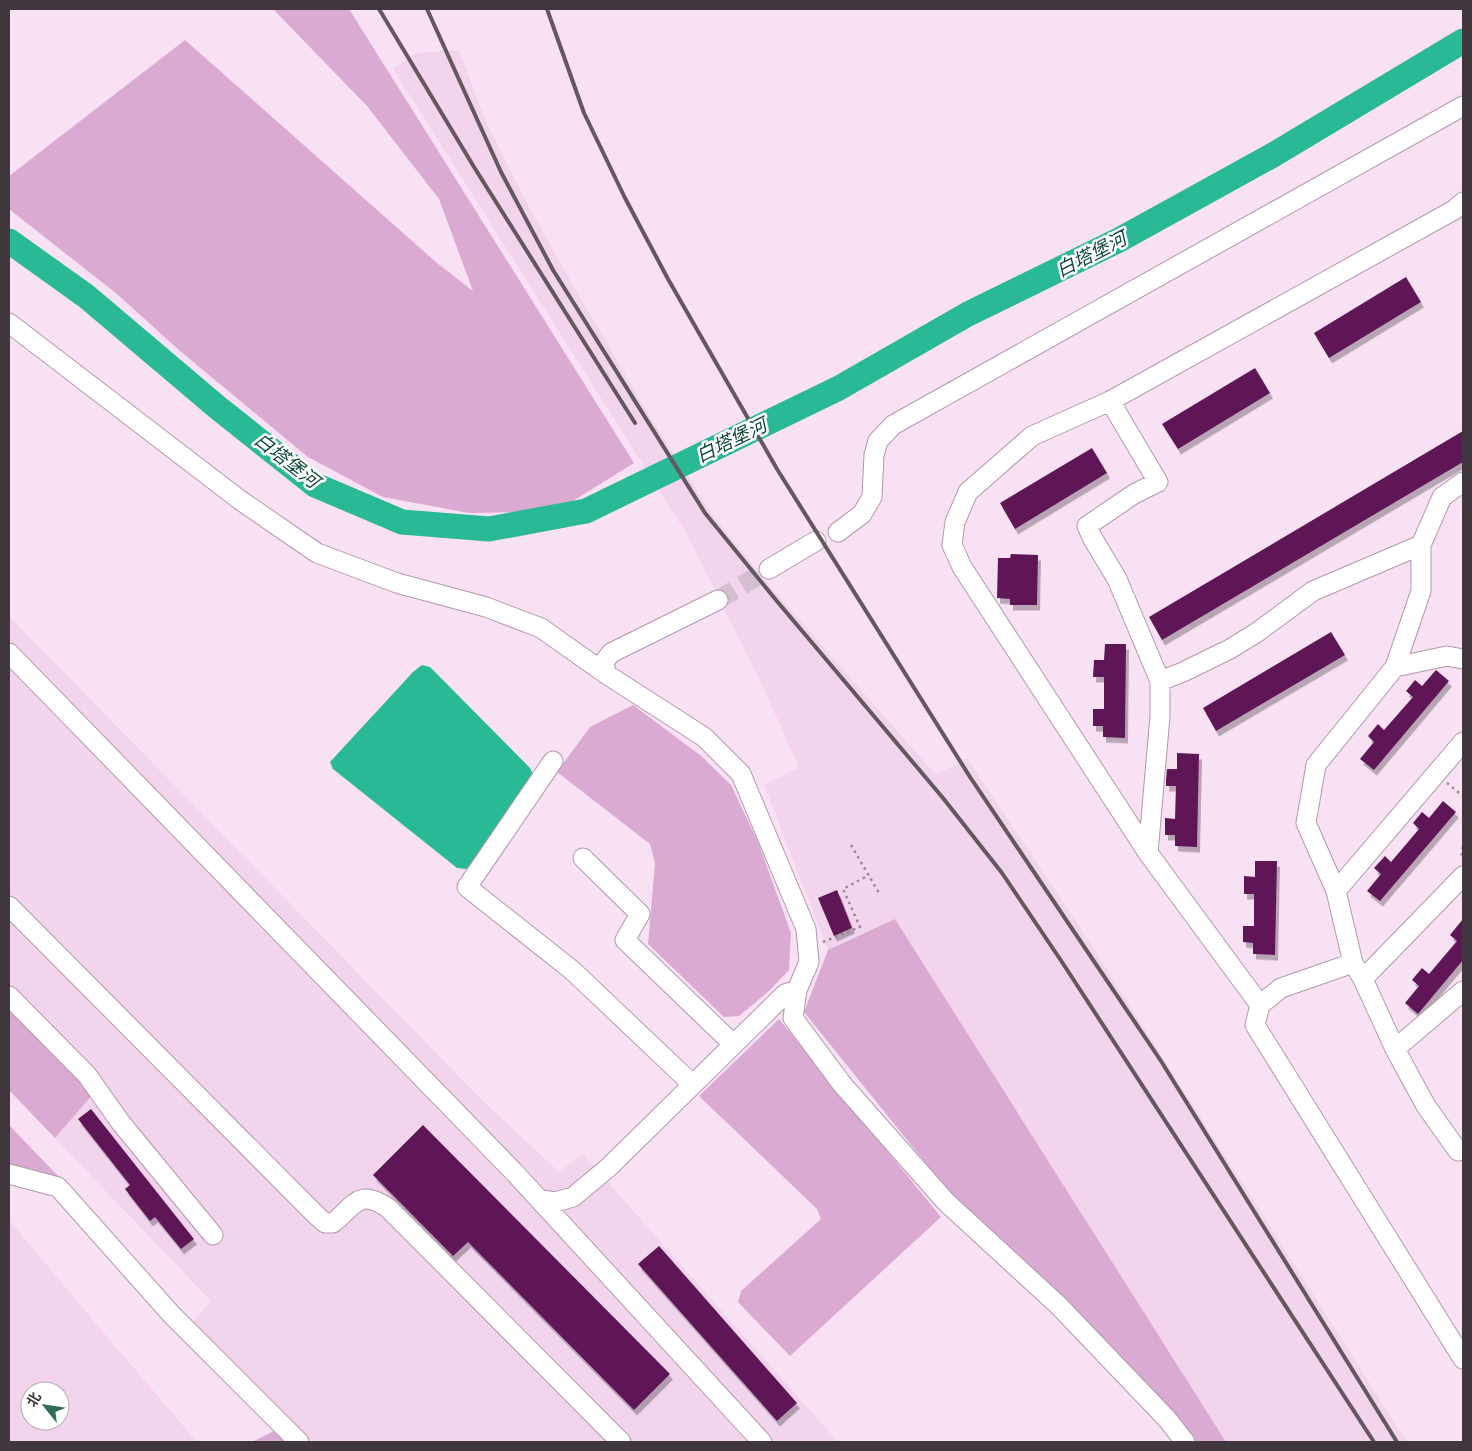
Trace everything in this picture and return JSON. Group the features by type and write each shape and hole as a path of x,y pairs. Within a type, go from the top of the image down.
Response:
{"street":[{"path":"838,532 862,514 872,496 874,455 878,441 894,425 1463,106"},
{"path":"1260,1005 1148,853 962,567 952,545 955,522 968,492 1032,436 1110,401 1445,214 1463,202"},
{"path":"9,323 240,500 317,554 398,582 486,607 541,628 606,674 704,737 741,774 806,929 809,962 797,990 793,1018 842,1084 946,1202 1059,1306 1167,1419 1185,1442"},
{"path":"1110,401 1158,482 1134,494 1088,526 1093,539 1117,579 1160,681 1160,716 1148,853"},
{"path":"1462,1152 1426,1106 1358,971 1336,891 1306,823 1316,765 1396,667 1421,590 1420,546 1442,497 1463,482"},
{"path":"769,569 816,540"},
{"path":"1160,681 1230,650 1313,591 1420,546"},
{"path":"606,674 604,662 611,653 718,600"},
{"path":"9,654 539,1199 762,1442"},
{"path":"1396,667 1448,656 1463,659"},
{"path":"1336,891 1463,742"},
{"path":"553,760 467,888 573,971 692,1084"},
{"path":"583,858 640,914 625,940 733,1044"},
{"path":"1463,876 1358,971 1280,988 1260,1005 1255,1025 1463,1359"},
{"path":"9,906 325,1223 333,1224 356,1203 365,1198 376,1200 388,1208 621,1442"},
{"path":"539,1199 555,1202 573,1197 609,1167 785,994 797,990"},
{"path":"1396,1049 1463,991"},
{"path":"9,996 87,1075 121,1123 213,1235"},
{"path":"9,1174 58,1187 171,1314 299,1442"}],"path":[{"path":"1436,774 1463,796"},
{"path":"851,846 879,893"},
{"path":"1463,847 1461,852 1463,858"},
{"path":"808,949 860,927 843,889 869,875"}],"shaded area":[{"path":"273,9 349,9 634,463 573,501 526,512 469,513 383,497 308,457 180,351 117,294 9,209 9,176 185,40 437,263 473,291 439,199 367,106"},
{"path":"459,50 485,120 522,194 646,410 713,516 775,592 936,775 967,758 1079,926 1407,1442 1226,1442 895,919 828,950 764,785 798,768 761,683 686,533 393,69 416,53"},
{"path":"9,616 482,1100 559,1172 583,1154 838,1442 312,1442 193,1322 211,1301 9,1090"},
{"path":"422,665 430,667 532,772 532,777 474,862 466,869 457,868 333,769 330,762 413,672"},
{"path":"633,705 700,755 731,785 758,842 791,933 789,970 769,991 739,1016 724,1017 648,944 655,863 650,844 557,772 590,727"},
{"path":"895,919 1226,1442 1193,1442 957,1202 804,1012 828,950"},
{"path":"9,1007 93,1094 55,1138 9,1090"},
{"path":"779,1019 941,1217 790,1356 738,1302 741,1291 821,1219 817,1209 699,1096"},
{"path":"9,1125 61,1179 58,1183 9,1165"},
{"path":"9,1220 103,1332 197,1442 9,1442"},
{"path":"278,1429 290,1442 252,1442"}],"building":[{"path":"1406,277 1421,302 1329,358 1314,333"},
{"path":"1255,368 1270,393 1178,449 1162,424"},
{"path":"1463,431 1463,462 1162,640 1149,617"},
{"path":"1092,448 1107,473 1015,529 1000,503"},
{"path":"1011,554 1038,555 1037,605 1010,605 1010,599 997,598 998,558 1010,558"},
{"path":"1331,632 1345,655 1216,731 1203,708"},
{"path":"1105,644 1126,644 1125,738 1103,737 1103,726 1093,726 1093,709 1104,709 1104,677 1093,677 1094,660 1104,660"},
{"path":"1436,670 1449,681 1374,770 1360,759 1374,742 1368,736 1378,724 1384,730 1413,697 1406,691 1415,680 1422,686"},
{"path":"1177,753 1199,754 1197,847 1175,846 1175,835 1165,835 1165,818 1175,819 1176,786 1166,786 1167,769 1177,769"},
{"path":"1443,801 1456,812 1380,901 1367,891 1381,874 1374,868 1385,856 1391,862 1419,829 1413,823 1422,812 1429,818"},
{"path":"1255,861 1277,861 1275,955 1253,954 1253,943 1243,942 1243,926 1254,926 1254,894 1244,894 1244,876 1255,877"},
{"path":"837,890 852,928 834,936 818,898"},
{"path":"1463,919 1463,960 1418,1014 1405,1003 1419,986 1412,980 1422,968 1429,974 1457,941 1450,935"},
{"path":"91,1109 194,1239 181,1249 155,1217 150,1221 125,1189 130,1185 78,1119"},
{"path":"423,1125 670,1374 634,1410 468,1242 453,1256 373,1175"},
{"path":"659,1246 797,1403 777,1421 638,1264"}],"waterway":[{"name":"白塔堡河","path":"9,241 86,296 217,407 315,485 402,522 489,529 586,511 839,388 968,314 1119,240 1273,155 1463,41"}],"tunnel":[{"path":"718,600 769,569"}],"railway":[{"path":"379,9 474,167 635,423"},
{"path":"427,9 501,172 553,270 705,513 943,798 1002,873 1062,962 1374,1442"},
{"path":"547,9 584,113 625,198 668,279 777,469 970,777 1161,1061 1397,1442"}]}
